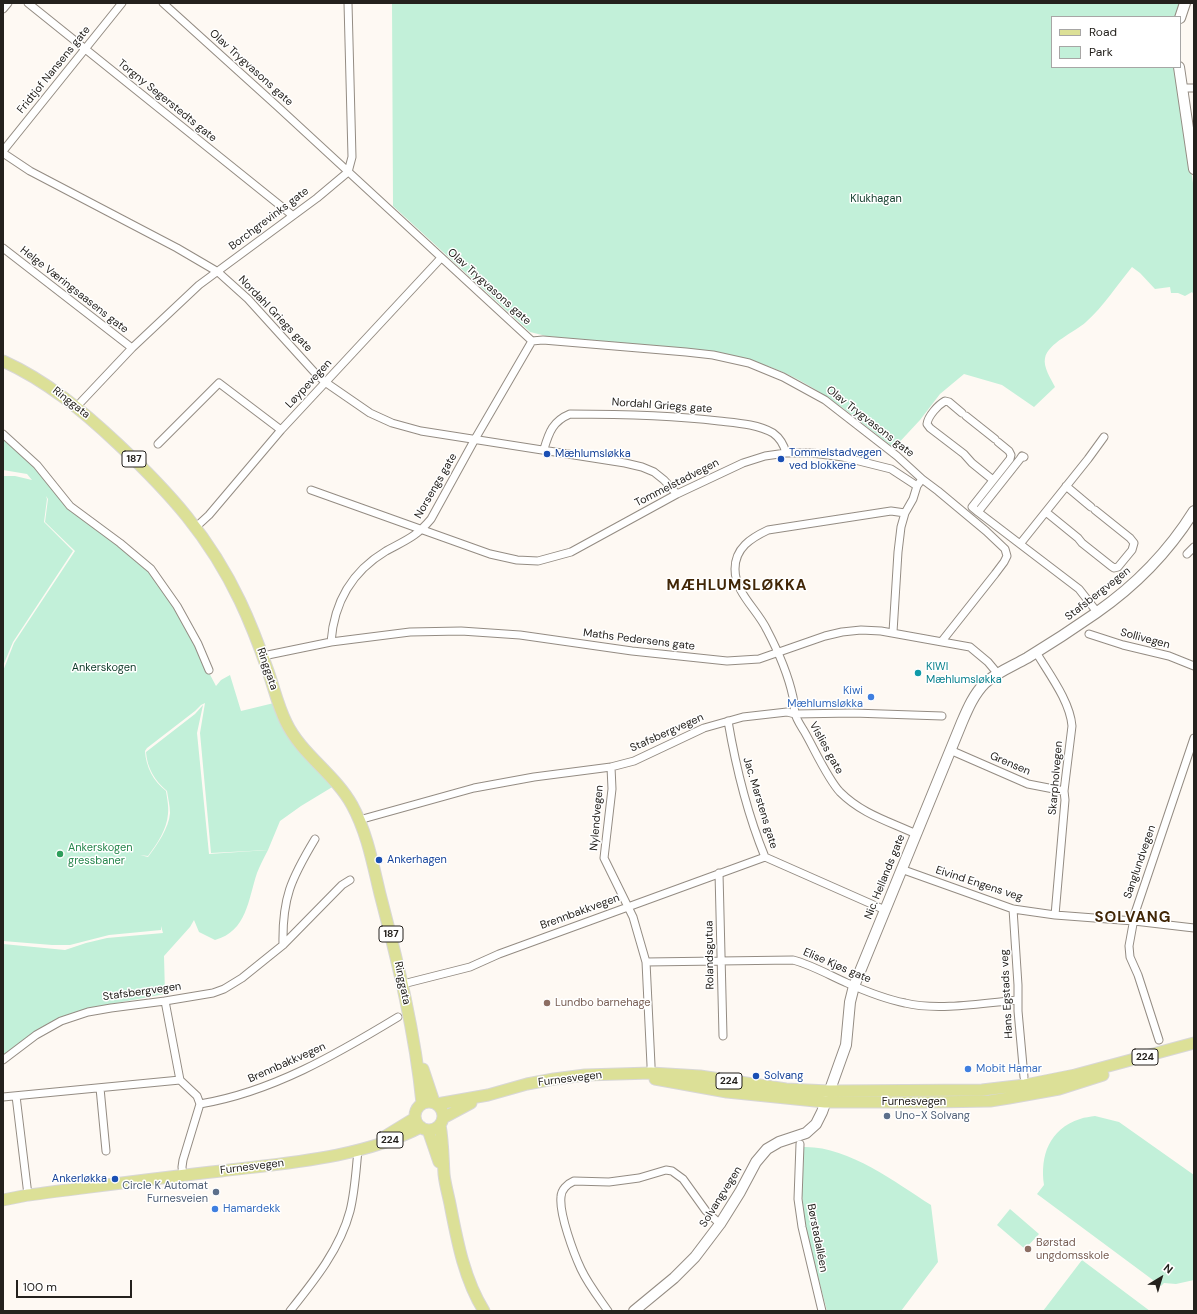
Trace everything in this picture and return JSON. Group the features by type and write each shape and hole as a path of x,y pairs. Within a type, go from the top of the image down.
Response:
{"main road":[{"path":"1181,16 1185,3"},
{"path":"1179,68 1194,169"},
{"name":"Ringgata","path":"3,361 41,381 82,411 158,482 196,527 232,584 252,628 285,721 302,746 347,796 359,820 372,861 403,984 416,1049 422,1104"},
{"name":"Stafsbergvegen","path":"998,674 1036,652 1098,612 1151,566 1178,536 1194,511"},
{"name":"Nic. Hellands gate","path":"827,1096 846,1045 851,994 901,869 969,706 986,683 998,674"},
{"name":"Furnesvegen","path":"827,1096 1005,1088 1075,1075 1194,1043"},
{"name":"Furnesvegen","path":"435,1103 488,1095 527,1084 554,1079 585,1075 629,1074 651,1076 727,1092 934,1102 990,1100 1010,1098 1058,1089 1194,1048"},
{"name":"Ringgata","path":"416,1049 435,1103"},
{"name":"Furnesvegen","path":"441,1122 458,1109 488,1095"},
{"name":"Solvangvegen","path":"634,1311 683,1270 699,1252 720,1224 762,1154 771,1146 800,1136 812,1128 818,1120 827,1096"},
{"name":"224","path":"422,1104 426,1102 435,1103"},
{"path":"435,1103 442,1110 441,1122 444,1176 454,1223 471,1286 484,1311"},
{"path":"422,1104 417,1109 421,1125 444,1176"},
{"name":"224","path":"421,1125 436,1128 441,1122"},
{"name":"Furnesvegen","path":"3,1200 28,1195 301,1161 376,1146 407,1134 421,1125"}],"street":[{"path":"3,9 8,3"},
{"name":"Torgny Segerstedts gate","path":"28,3 292,215"},
{"name":"Fridtjof Nansens gate","path":"3,152 122,3"},
{"name":"Olav Trygvasons gate","path":"163,3 532,341 543,340 686,352 714,355 749,363 789,380 825,400 901,459 922,479 986,531 1005,549 1006,556 1004,562 942,642"},
{"path":"348,3 352,157 348,172"},
{"path":"1182,88 1194,88"},
{"name":"Nordahl Griegs gate","path":"3,152 30,171 177,248 218,272 248,299 316,374 325,382 370,413 392,423 421,431 544,449 642,467 654,472 677,494"},
{"name":"Borchgrevinks gate","path":"82,402 132,348 199,285 317,198 348,172"},
{"name":"Helge Væringsaasens gate","path":"3,248 132,348"},
{"name":"Løypevegen","path":"196,527 202,523 281,430 441,258"},
{"name":"Norsengs gate","path":"331,642 332,624 341,598 354,578 370,563 385,552 415,536 431,519 475,439 532,341"},
{"path":"158,444 219,383 281,430"},
{"path":"993,480 927,424 928,420 941,403 945,401 949,402 1009,450 1011,455 1010,459 972,507 1079,589 1098,612"},
{"name":"Nordahl Griegs gate","path":"544,449 551,429 562,417 570,414 626,414 694,418 748,425 773,433 784,444 786,453"},
{"path":"3,434 37,465 70,506 120,543 151,569 177,606 198,644 209,670"},
{"path":"1020,544 1104,437"},
{"name":"Tommelstadvegen","path":"311,490 490,554 517,560 538,561 571,552 677,494 743,463 765,456 786,453 812,453 843,457 891,469 917,486"},
{"path":"978,512 1020,458 1022,456 1024,457"},
{"path":"893,632 901,527 905,513 913,499 917,486 922,479"},
{"path":"1046,512 1114,568 1118,567 1132,550 1134,543 1130,538 1066,486"},
{"name":"Vislies gate","path":"905,513 891,511 768,530 746,543 739,552 736,560 735,577 766,627 778,652 793,698 795,714 839,791 866,812 916,834"},
{"path":"1187,554 1194,547"},
{"name":"Maths Pedersens gate","path":"262,656 331,642 410,632 461,631 520,635 632,651 727,661 759,659 825,636 861,630 893,632 970,647 988,662 998,674"},
{"name":"Sollivegen","path":"1089,634 1123,645 1169,656 1194,666"},
{"name":"Skarpholvegen","path":"1036,652 1065,701 1072,718 1069,758 1064,791 1065,800 1055,915"},
{"name":"Stafsbergvegen","path":"359,820 474,788 534,777 611,767 634,761 704,728 758,715 787,712 795,714 853,713 942,716"},
{"name":"Jac. Marstens gate","path":"728,721 746,804 765,857 885,910"},
{"name":"Sanglundvegen","path":"1159,1040 1138,975 1130,957 1129,946 1135,913 1194,738"},
{"name":"Grensen","path":"950,750 1028,784 1064,791"},
{"name":"Nylendvegen","path":"611,767 612,789 604,858 629,906 646,962 651,1076"},
{"path":"283,945 283,920 290,886 298,868 315,840"},
{"name":"Brennbakkvegen","path":"403,984 470,967 500,954 765,857"},
{"name":"Eivind Engens veg","path":"901,869 1013,909 1055,915 1134,921 1194,928"},
{"name":"Rolandsgutua","path":"719,873 723,1036"},
{"name":"Stafsbergvegen","path":"3,1060 36,1035 61,1021 88,1012 213,993 224,989 242,978 283,945 342,886 350,880"},
{"name":"Hans Egstads veg","path":"1013,909 1021,1055 1024,1077"},
{"name":"Elise Kjøs gate","path":"646,962 793,960 805,963 854,986 906,1004 919,1006 960,1006 1018,1000"},
{"path":"165,1001 180,1080 197,1096 200,1104 183,1160 183,1176"},
{"name":"Brennbakkvegen","path":"200,1104 248,1092 289,1076 345,1049 398,1017"},
{"path":"3,1097 180,1080"},
{"path":"100,1088 106,1151"},
{"path":"16,1096 28,1195"},
{"name":"Børstadalléen","path":"800,1144 798,1199 802,1227 822,1311"},
{"path":"290,1311 330,1257 350,1212 358,1150"},
{"path":"608,1311 582,1270 572,1249 562,1212 561,1197 565,1187 570,1183 574,1181 609,1182 639,1178 666,1170 672,1171 683,1179 706,1211 720,1224"}],"green space":[{"name":"Klukhagan","path":"392,3 1181,3 1177,16 1051,16 1051,68 1176,68 1194,190 1194,295 1192,292 1185,296 1178,293 1171,293 1170,287 1155,289 1132,267 1093,316 1051,347 1045,358 1045,365 1055,387 1034,407 1002,385 964,374 940,394 920,420 894,448 851,414 821,393 790,375 759,363 702,351 546,336 530,332 393,206"},
{"name":"Ankerskogen","path":"3,438 31,462 56,492 148,570 173,605 216,686 221,680 230,675 241,711 274,703 334,786 280,821 268,850 257,873 245,913 234,930 226,936 215,940 199,932 194,920 190,927 164,956 165,994 95,1007 57,1019 35,1033 3,1058 3,944 65,950 107,938 163,933 161,926 161,930 109,935 70,945 3,941 3,671 14,643 75,551 45,522 48,499 46,496 47,499 44,522 73,551 13,642 3,666 3,476 15,476 32,480 27,474 3,470","holes":["205,703 200,733 211,853 268,850 209,854 197,733 203,705 195,714 146,752 152,774 167,791 170,813 167,825 159,842 148,857 140,855 148,856 155,846 166,825 168,811 166,791 157,783 151,773 147,763 145,751"]},
{"path":"1095,1116 1119,1122 1194,1175 1194,1280 1176,1284 1164,1283 1161,1286 1037,1194 1044,1185 1043,1174 1045,1154 1054,1137 1061,1129 1069,1124 1082,1118"},
{"path":"804,1147 821,1148 837,1152 854,1159 887,1176 931,1205 938,1262 901,1311 827,1311 806,1231 802,1195"},
{"path":"1010,1209 1039,1234 1025,1249 997,1225"},
{"path":"1082,1260 1150,1311 1043,1311"}],"place":[{"name":"Mæhlumsløkka","path":"547,454"},
{"name":"Tommelstadvegen ved blokkene","path":"781,459"},
{"name":"KIWI Mæhlumsløkka","path":"918,673"},
{"name":"Kiwi Mæhlumsløkka","path":"871,697"},
{"name":"Ankerskogen gressbaner","path":"60,854"},
{"name":"Ankerhagen","path":"379,860"},
{"name":"Lundbo barnehage","path":"547,1003"},
{"name":"Mobit Hamar","path":"968,1069"},
{"name":"Solvang","path":"756,1076"},
{"name":"Uno-X Solvang","path":"887,1116"},
{"name":"Ankerløkka","path":"115,1179"},
{"name":"Circle K Automat Furnesveien","path":"216,1192"},
{"name":"Hamardekk","path":"215,1209"},
{"name":"Børstad ungdomsskole","path":"1028,1249"}],"district":[{"name":"MÆHLUMSLØKKA","path":"737,586"},
{"name":"SOLVANG","path":"1133,918"}]}
